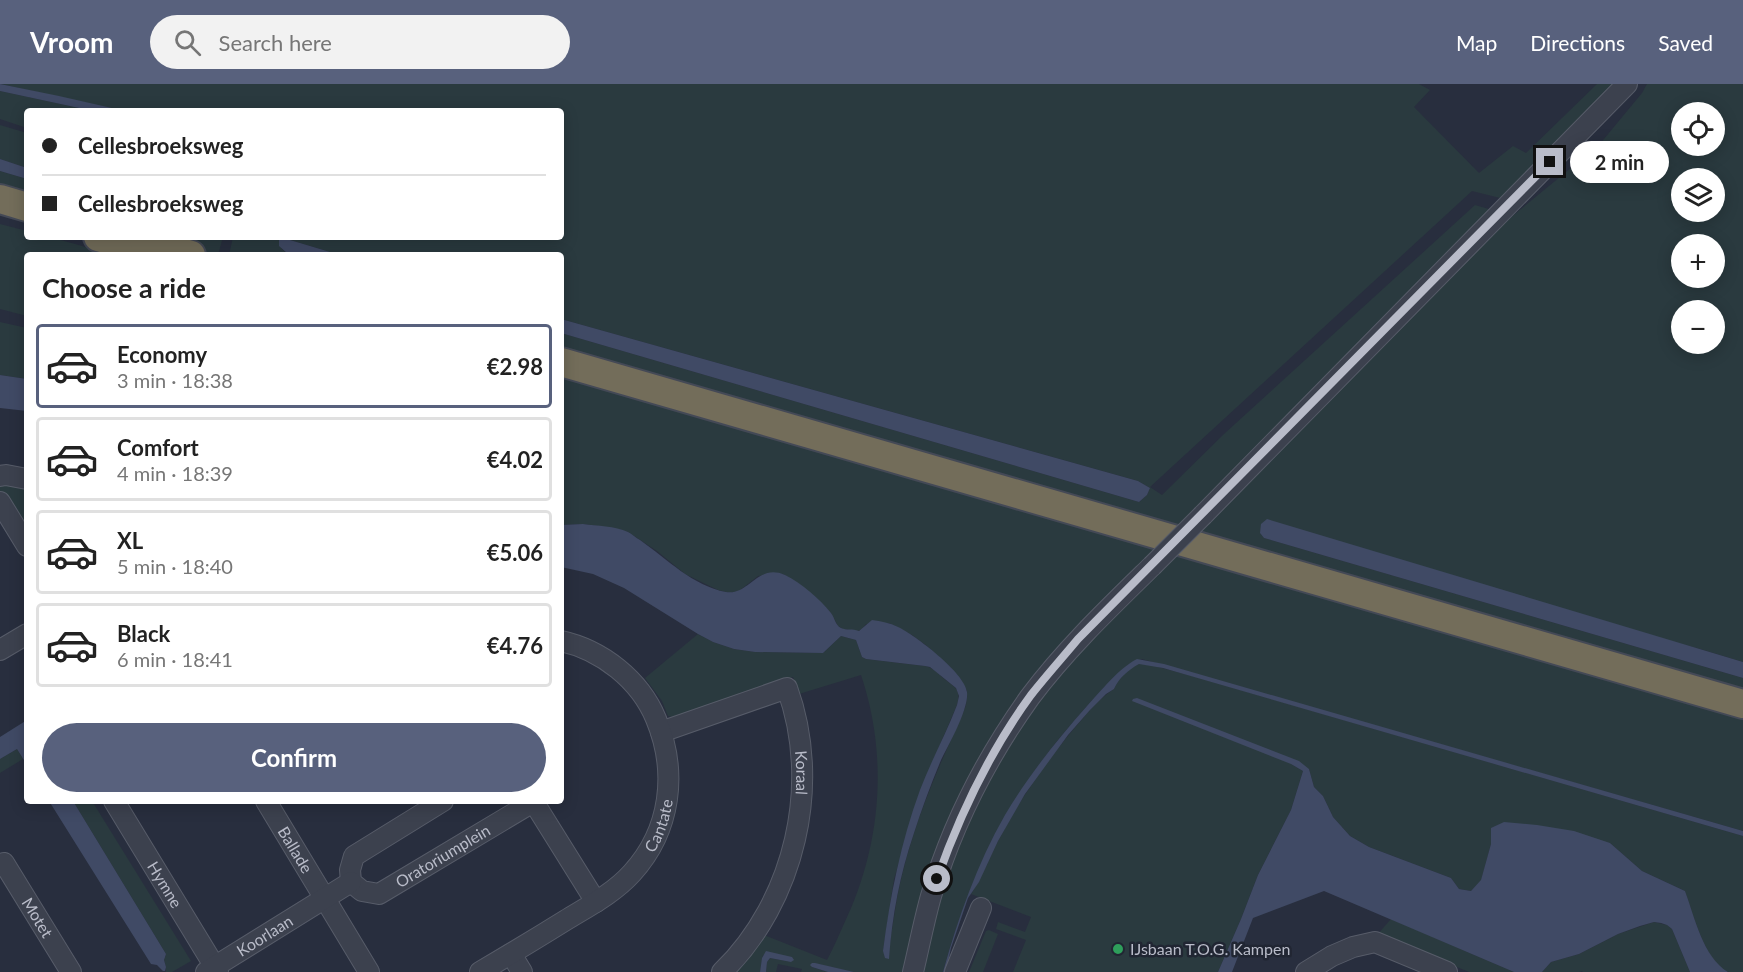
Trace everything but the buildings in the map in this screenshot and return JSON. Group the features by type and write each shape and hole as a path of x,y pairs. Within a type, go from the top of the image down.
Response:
{"highway":[{"path":"0,199 24,206"},
{"path":"0,213 24,218"},
{"path":"109,240 151,252"},
{"path":"138,240 180,252"},
{"path":"564,363 1743,704"},
{"path":"564,372 1743,713"}],"street":[{"path":"914,972 931,897 946,853 982,773 1031,696 1055,666 1078,639 1628,84"},
{"path":"0,476 6,474 24,478"},
{"path":"0,502 24,541"},
{"path":"0,650 24,636"},
{"name":"Cantate","path":"480,972 596,902 620,884 632,873 651,848 663,818 669,788 668,758 661,732 647,702 627,678 599,656 564,642"},
{"name":"Koraal","path":"661,732 787,688 796,720 800,742 802,787 792,853 785,875 766,915 740,952 722,972"},
{"name":"Hymne","path":"116,804 213,970"},
{"name":"Ballade","path":"268,804 369,972"},
{"path":"324,899 351,882 350,870 354,856 438,804"},
{"name":"Oratoriumplein","path":"351,882 362,891 379,894 528,804"},
{"name":"Oratoriumplein","path":"535,804 596,902"},
{"name":"Motet","path":"1,862 71,972"},
{"name":"Koorlaan","path":"213,970 324,899"},
{"path":"955,972 981,908"},
{"path":"1306,972 1332,956 1353,947 1375,942 1447,972"},
{"path":"511,954 522,972"}],"shaded area":[{"path":"0,84 1419,84 1430,90 1414,107 1479,173 1513,146 1526,153 1597,84 1616,84 1504,199 1472,191 1150,487 1162,495 1224,434 1475,205 1492,210 1171,532 564,358 564,334 1139,502 1147,495 1150,488 1138,481 564,320 564,252 330,252 290,240 564,240 564,108 111,108"},
{"path":"1647,84 1743,84 1743,662 1260,533 1264,538 1743,678 1743,697 1190,538 1504,223 1599,145"},
{"path":"0,91 79,108 24,108 24,127 0,119"},
{"path":"0,125 24,132 24,167 0,159"},
{"path":"0,171 24,178 24,199 0,191"},
{"path":"0,224 24,230 24,240 61,240 103,252 24,252 24,315 0,309"},
{"path":"157,240 222,240 219,252 198,252"},
{"path":"232,240 279,240 282,249 286,252 230,252"},
{"path":"0,322 24,327 24,379 0,375"},
{"path":"564,379 1159,548 1002,729 910,972 854,972 812,963 812,967 828,972 801,972 802,969 778,964 776,972 766,972 770,958 791,962 763,955 760,972 735,972 764,935 827,960 856,896 873,834 878,770 870,706 861,675 799,694 793,677 672,717 668,716 662,701 645,678 698,634 734,649 755,652 823,653 841,636 856,640 862,657 866,659 925,666 935,670 956,688 957,705 921,789 894,879 883,951 889,958 899,890 912,838 966,705 967,691 951,668 912,635 889,623 866,624 858,631 843,629 815,597 783,574 758,576 739,591 730,593 718,590 685,574 657,551 628,532 583,524 564,525"},
{"path":"0,486 24,488 24,531 0,493"},
{"path":"1173,555 1743,719 1743,831 1142,659 1122,670 1097,696 1056,742 1034,772 996,834 981,866 954,935 943,972 921,972 942,875 999,755 1063,668"},
{"path":"1143,663 1743,836 1743,972 1729,972 1721,968 1714,960 1701,937 1685,891 1642,871 1610,843 1491,828 1491,844 1481,881 1471,891 1459,889 1451,878 1369,847 1350,836 1333,817 1323,796 1314,787 1309,769 1291,764 1303,771 1291,810 1258,875 1218,972 1013,972 1026,940 996,929 998,922 1025,932 1031,917 971,894 1006,825 1045,766 1086,714 1114,689 1126,673 1134,666"},
{"path":"17,749 23,759 0,773 0,759"},
{"path":"75,804 94,804 191,961 172,972 166,972 164,960 166,954"},
{"path":"1391,919 1514,972 1469,972 1378,934"},
{"path":"1654,922 1667,925 1672,929 1690,972 1542,972 1551,962 1579,954 1618,934"},
{"path":"986,931 998,934 983,972 969,972"}],"water":[{"path":"0,84 112,108 79,108 0,91"},
{"path":"0,159 24,167 24,178 0,171"},
{"path":"279,240 290,240 330,252 286,252 279,246"},
{"path":"564,320 1138,481 1150,488 1147,495 1139,502 564,334"},
{"path":"0,375 24,379 24,411 0,408"},
{"path":"1267,519 1743,662 1743,678 1264,538 1260,533 1261,524"},
{"path":"564,525 612,527 628,532 691,578 726,592 741,589 767,573 775,572 785,575 816,597 841,628 859,631 872,620 895,626 927,646 958,675 967,692 965,708 941,760 909,848 897,895 889,959 885,958 883,951 902,849 920,790 957,705 959,696 956,688 930,667 866,659 862,657 856,640 841,636 823,653 755,652 734,649 713,642 624,588 593,574 564,568"},
{"path":"1137,659 1164,664 1743,831 1743,836 1163,668 1139,664 1118,681 1114,689 1090,710 1068,735 1025,794 998,841 979,882 968,898 951,948 946,972 943,972 955,932 977,872 1005,815 1023,786 1076,719 1117,674"},
{"path":"1137,698 1299,761 1309,769 1314,787 1323,796 1333,817 1350,836 1369,847 1451,878 1459,889 1471,891 1481,880 1491,844 1491,828 1504,822 1574,831 1610,843 1642,871 1685,891 1706,947 1719,965 1728,972 1690,972 1672,929 1667,925 1654,922 1618,934 1579,954 1551,962 1542,972 1514,972 1324,891 1253,918 1232,972 1218,972 1258,875 1291,810 1303,771 1291,764 1132,701"},
{"path":"24,722 24,760 17,749 0,759 0,737"},
{"path":"51,804 75,804 166,954 165,971 151,964"},
{"path":"766,951 792,957 794,960 791,962 770,958 766,972 760,972 762,958"},
{"path":"812,963 854,972 828,972 812,967 810,965"}],"place":[{"name":"IJsbaan T.O.G. Kampen","path":"1118,949"}],"route":[{"path":"937,879 950,843 982,773 1031,696 1078,639 1550,162"}]}
